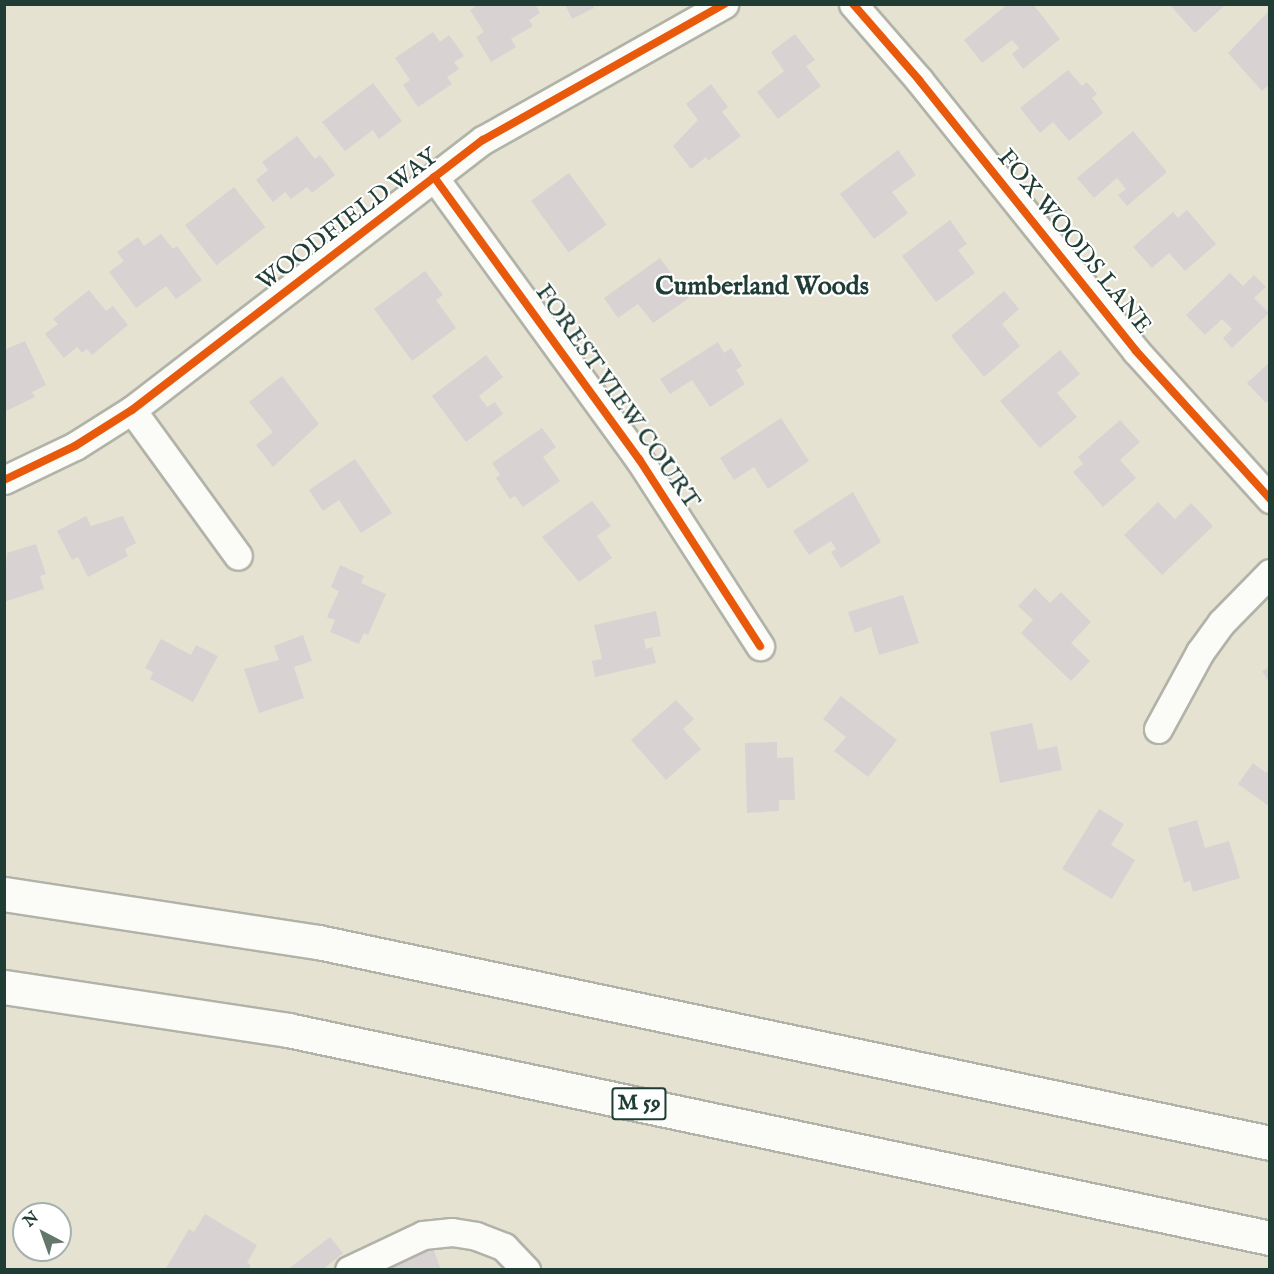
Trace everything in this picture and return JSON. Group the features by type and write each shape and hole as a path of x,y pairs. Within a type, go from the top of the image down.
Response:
{"highway":[{"path":"4,894 318,942 1269,1143"},
{"name":"M 59","path":"4,987 321,1037 1269,1238"}],"street":[{"name":"WOODFIELD WAY","path":"4,480 75,446 132,410 434,177 534,109 663,41 724,4"},
{"name":"FOX WOODS LANE","path":"853,4 919,80 1129,342 1269,499"},
{"name":"FOREST VIEW COURT","path":"434,177 639,459 760,646"},
{"path":"132,410 238,556"},
{"path":"1158,729 1200,652 1221,623 1269,573"},
{"path":"349,1269 423,1235 452,1232 476,1236 504,1247 526,1269"}],"building":[{"path":"479,4 535,4 540,13 529,20 533,26 511,39 516,47 491,62 476,37 484,32 470,10"},
{"path":"565,4 592,4 594,8 572,19"},
{"path":"1008,4 1033,4 1060,39 1023,69 1012,54 1019,48 1012,40 982,63 964,40"},
{"path":"1169,4 1226,4 1195,33"},
{"path":"1268,12 1270,84 1262,91 1228,53"},
{"path":"433,32 440,42 449,35 464,56 454,62 459,69 447,77 452,84 418,107 403,85 410,80 395,58"},
{"path":"795,34 815,60 806,66 821,86 778,119 757,92 784,71 771,52"},
{"path":"1068,70 1082,86 1087,82 1097,94 1092,98 1103,113 1069,141 1053,122 1040,133 1020,108"},
{"path":"373,83 402,121 379,139 373,130 345,151 322,122"},
{"path":"711,84 728,107 722,112 741,136 708,161 706,157 691,169 673,146 698,120 686,104"},
{"path":"1133,131 1167,172 1127,206 1118,195 1126,189 1117,178 1094,198 1077,178"},
{"path":"297,136 315,159 320,155 335,175 312,193 307,187 291,199 285,192 273,202 256,180 268,170 262,162"},
{"path":"898,150 916,175 892,192 908,213 874,239 840,194"},
{"path":"569,173 607,225 569,252 531,201"},
{"path":"234,187 265,227 217,265 185,225"},
{"path":"1187,210 1216,244 1185,271 1169,253 1152,268 1133,247 1173,212 1178,218"},
{"path":"950,220 967,244 958,250 975,273 936,302 902,256"},
{"path":"161,234 173,249 177,246 202,280 176,299 166,286 136,308 109,272 124,261 117,252 138,237 144,246"},
{"path":"660,258 689,298 653,323 638,304 618,318 604,298"},
{"path":"425,271 443,295 436,300 456,328 412,361 374,309"},
{"path":"1230,273 1243,286 1254,275 1266,287 1254,298 1269,313 1232,348 1223,338 1232,329 1222,319 1205,335 1186,315"},
{"path":"89,290 106,311 113,306 128,325 92,355 87,349 82,353 77,347 64,358 45,334 58,324 53,319"},
{"path":"1004,291 1019,309 1002,324 1020,346 984,377 951,336"},
{"path":"25,341 46,385 32,392 35,397 4,412 4,350"},
{"path":"718,342 724,353 731,348 742,366 736,370 745,384 710,407 692,380 670,394 660,379"},
{"path":"1060,350 1080,374 1057,393 1077,417 1040,448 1000,401"},
{"path":"486,355 503,377 479,396 487,407 495,402 503,414 466,442 432,396"},
{"path":"1270,362 1270,400 1266,403 1247,383"},
{"path":"282,376 319,424 273,467 256,445 273,432 249,402"},
{"path":"781,418 809,461 768,489 754,467 734,480 720,458"},
{"path":"1120,420 1140,442 1120,460 1136,478 1103,507 1073,472 1083,464 1078,457"},
{"path":"542,428 556,447 543,457 560,481 523,507 515,496 510,499 496,478 500,475 492,463"},
{"path":"355,459 392,513 361,533 339,500 323,511 309,490"},
{"path":"853,492 881,542 841,568 831,552 836,549 831,541 809,555 793,531"},
{"path":"592,501 611,526 597,536 612,558 579,582 542,537"},
{"path":"1158,502 1175,519 1191,503 1213,526 1162,575 1124,535"},
{"path":"86,516 91,526 123,516 136,543 125,549 128,556 88,577 78,557 72,560 57,531"},
{"path":"36,544 46,574 40,576 44,589 4,602 7,553"},
{"path":"340,565 364,576 361,583 386,594 368,635 364,633 359,644 330,632 335,620 327,617 339,591 331,587"},
{"path":"1035,588 1050,603 1061,592 1091,622 1071,643 1090,661 1071,681 1021,633 1033,620 1018,606"},
{"path":"903,595 919,643 879,655 871,627 855,633 848,612"},
{"path":"656,611 661,636 644,639 646,649 652,647 656,663 595,677 592,661 602,659 594,625"},
{"path":"303,635 312,661 294,667 304,698 259,713 244,669 279,660 274,646"},
{"path":"161,639 191,655 196,645 218,656 193,702 150,679 153,672 145,668"},
{"path":"1270,667 1270,684 1262,671"},
{"path":"841,696 897,740 868,777 834,751 846,737 823,719"},
{"path":"676,700 694,719 683,729 701,749 666,780 631,740"},
{"path":"1032,723 1038,750 1057,746 1062,770 1000,783 990,732"},
{"path":"777,742 777,758 793,757 795,800 779,800 779,811 747,813 745,743"},
{"path":"1253,763 1266,773 1270,767 1270,807 1238,784"},
{"path":"1099,809 1124,824 1111,845 1135,860 1112,899 1062,869"},
{"path":"1197,820 1205,848 1229,841 1240,878 1193,892 1190,881 1184,883 1168,828"},
{"path":"205,1214 257,1245 247,1263 251,1265 248,1270 165,1270 189,1229 194,1232"},
{"path":"330,1237 343,1253 322,1270 287,1270"},
{"path":"433,1248 441,1270 389,1270 387,1266"}],"cycle path":[{"path":"4,480 75,446 132,410 483,140 724,4"},
{"path":"853,4 919,80 1136,351 1270,499"},
{"path":"434,177 639,459 760,646"}],"district":[{"name":"Cumberland Woods","path":"762,287"}]}
